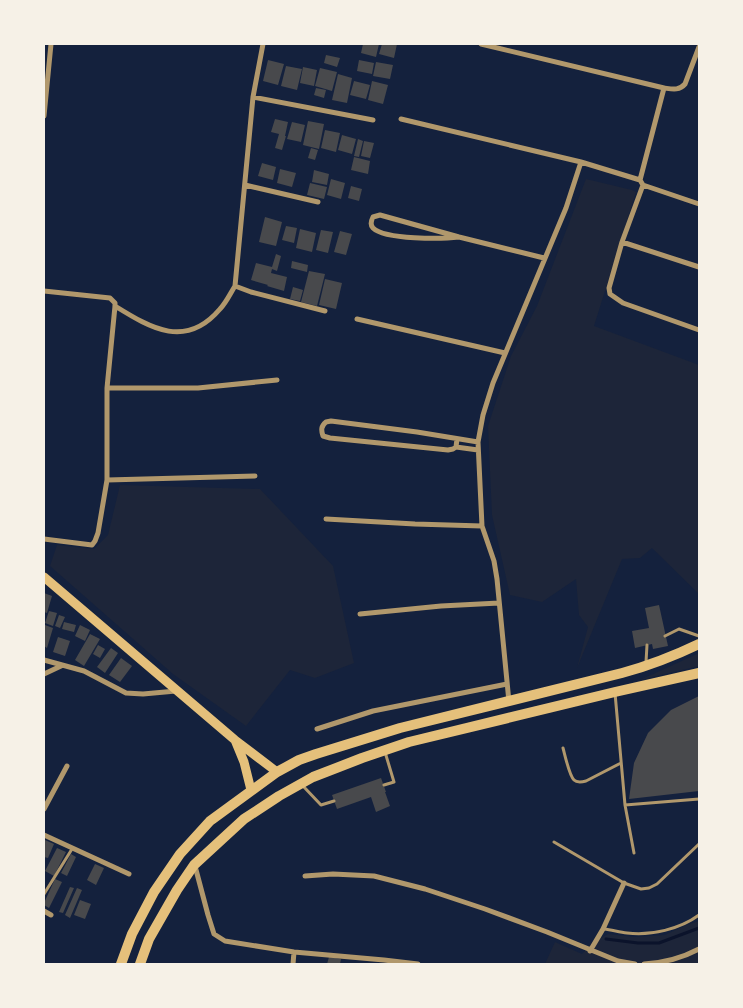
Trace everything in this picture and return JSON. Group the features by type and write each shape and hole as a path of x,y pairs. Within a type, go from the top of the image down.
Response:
{"highway":[{"path":"121,964 132,934 154,892 180,854 210,822 277,772 299,760 400,728 604,678 646,666 699,644"},
{"path":"140,964 149,938 194,865 244,819 313,777 409,742 699,673"}],"main road":[{"path":"44,577 235,740 277,772"},
{"path":"235,740 244,762 251,790"}],"street":[{"path":"44,116 51,44"},
{"path":"44,291 110,298 116,306 131,316 162,331 178,333 189,331 205,324 220,309 235,286 253,97 263,44"},
{"path":"481,44 664,88 677,89 682,88 685,84 699,47"},
{"path":"664,88 641,183 609,288 610,294 622,303 699,330"},
{"path":"253,97 373,120"},
{"path":"401,119 581,162 699,204"},
{"path":"509,702 497,579 494,561 482,526 478,442 483,415 493,383 566,208 581,162"},
{"path":"245,185 318,202"},
{"path":"459,237 433,239 383,233 374,229 371,221 373,217 380,215 544,258"},
{"path":"622,242 699,267"},
{"path":"235,286 325,311"},
{"path":"44,539 92,545 95,541 100,524 107,480 107,388 116,306"},
{"path":"357,319 505,353"},
{"path":"107,388 198,388 276,380"},
{"path":"478,442 344,422 326,422 322,425 323,436 330,438 448,450 456,447 478,450"},
{"path":"456,447 457,439"},
{"path":"107,480 255,476"},
{"path":"326,519 482,526"},
{"path":"360,614 441,606 499,603"},
{"path":"44,660 84,671 126,693 143,694 178,691"},
{"path":"44,674 62,665"},
{"path":"317,729 373,711 507,684"},
{"path":"44,809 67,766"},
{"path":"44,835 129,874"},
{"path":"194,865 214,934 225,941 294,952 418,964"},
{"path":"304,876 334,874 374,876 425,889 547,932 618,962 635,964"},
{"path":"590,951 603,929 624,883"},
{"path":"44,911 51,915"},
{"path":"644,964 659,963 699,949"},
{"path":"292,964 294,952"}],"lane":[{"path":"665,636 679,629 699,636"},
{"path":"646,666 647,645"},
{"path":"615,692 625,805 634,853"},
{"path":"563,748 571,776 575,781 586,781 621,763"},
{"path":"384,750 394,782 384,785"},
{"path":"300,784 321,805 334,801"},
{"path":"625,805 699,799"},
{"path":"554,842 624,883 641,889 657,884 699,844"},
{"path":"44,894 72,849"},
{"path":"603,929 629,933 648,933 686,923 699,915"}],"shaded area":[{"path":"586,179 636,192 594,326 699,365 699,594 652,548 640,558 622,559 577,668 588,627 579,615 576,579 542,602 510,595 492,515 488,426 511,356 537,306"},
{"path":"120,485 260,489 333,566 354,663 315,678 290,670 246,726 173,674 50,566 57,545 94,549 108,535"},
{"path":"699,653 699,666 640,680 697,654"},
{"path":"699,921 699,964 545,964 555,942 582,954 592,943 608,934 634,937 665,935"}],"building":[{"path":"363,44 379,44 376,57 361,53"},
{"path":"382,44 397,44 394,58 379,54"},
{"path":"326,55 340,58 337,67 324,63"},
{"path":"268,60 284,64 278,85 263,81"},
{"path":"359,60 374,63 372,74 357,71"},
{"path":"376,62 393,65 390,79 373,76"},
{"path":"286,66 302,69 297,90 281,86"},
{"path":"303,67 317,70 314,86 300,83"},
{"path":"320,68 337,72 332,91 315,86"},
{"path":"338,74 352,78 347,103 332,100"},
{"path":"354,81 370,85 366,99 350,95"},
{"path":"372,81 388,85 383,104 368,100"},
{"path":"316,88 326,90 324,98 314,95"},
{"path":"275,119 288,122 282,150 275,148 279,134 271,132"},
{"path":"308,121 324,124 319,149 303,145"},
{"path":"292,122 305,125 301,142 287,139"},
{"path":"325,130 340,133 336,152 321,148"},
{"path":"342,135 356,139 352,154 338,150"},
{"path":"358,139 363,141 359,157 354,156"},
{"path":"364,141 374,143 370,158 361,156"},
{"path":"311,148 318,150 315,160 308,158"},
{"path":"354,157 370,161 368,174 351,170"},
{"path":"262,163 276,167 273,180 258,176"},
{"path":"280,169 296,173 292,187 277,183"},
{"path":"314,170 329,174 327,185 312,182"},
{"path":"331,179 345,183 341,199 327,195"},
{"path":"310,183 327,187 324,199 307,195"},
{"path":"351,186 362,189 359,201 348,198"},
{"path":"265,217 282,222 276,246 259,242"},
{"path":"286,226 297,228 294,243 282,240"},
{"path":"300,229 316,233 312,252 296,248"},
{"path":"321,230 333,232 328,253 316,250"},
{"path":"340,231 352,234 346,255 334,252"},
{"path":"276,254 281,256 277,271 272,269 271,273 287,277 284,291 251,280 256,263 272,267"},
{"path":"292,261 308,265 307,272 291,268"},
{"path":"309,271 325,274 317,306 301,302"},
{"path":"325,279 342,283 336,309 319,305"},
{"path":"293,287 303,290 300,301 290,299"},
{"path":"44,593 52,596 47,613 44,612"},
{"path":"659,605 668,646 653,649 652,644 635,648 632,631 649,628 645,608"},
{"path":"49,611 57,613 53,626 45,623"},
{"path":"59,615 65,617 60,628 55,626"},
{"path":"64,622 76,625 74,632 62,629"},
{"path":"45,625 53,628 47,648 44,646"},
{"path":"80,625 90,630 85,641 75,636"},
{"path":"90,634 100,639 84,666 75,660"},
{"path":"58,637 70,641 65,656 53,652"},
{"path":"98,645 105,649 100,658 93,654"},
{"path":"111,648 118,653 105,673 97,667"},
{"path":"121,658 132,666 120,682 109,675"},
{"path":"699,696 699,791 629,799 634,763 648,733 671,710"},
{"path":"381,778 390,806 376,812 371,797 337,809 332,795"},
{"path":"45,840 54,844 48,858 44,857"},
{"path":"57,848 66,852 54,876 45,871"},
{"path":"71,854 76,857 67,876 61,873"},
{"path":"95,864 104,868 96,885 87,880"},
{"path":"55,879 62,882 49,908 44,903"},
{"path":"70,887 74,888 63,913 59,912"},
{"path":"77,888 82,890 70,918 65,915"},
{"path":"80,900 91,904 85,919 74,915"},
{"path":"329,957 341,959 340,964 327,964"}],"waterway":[{"path":"606,939 638,943 659,943 699,928"}]}
